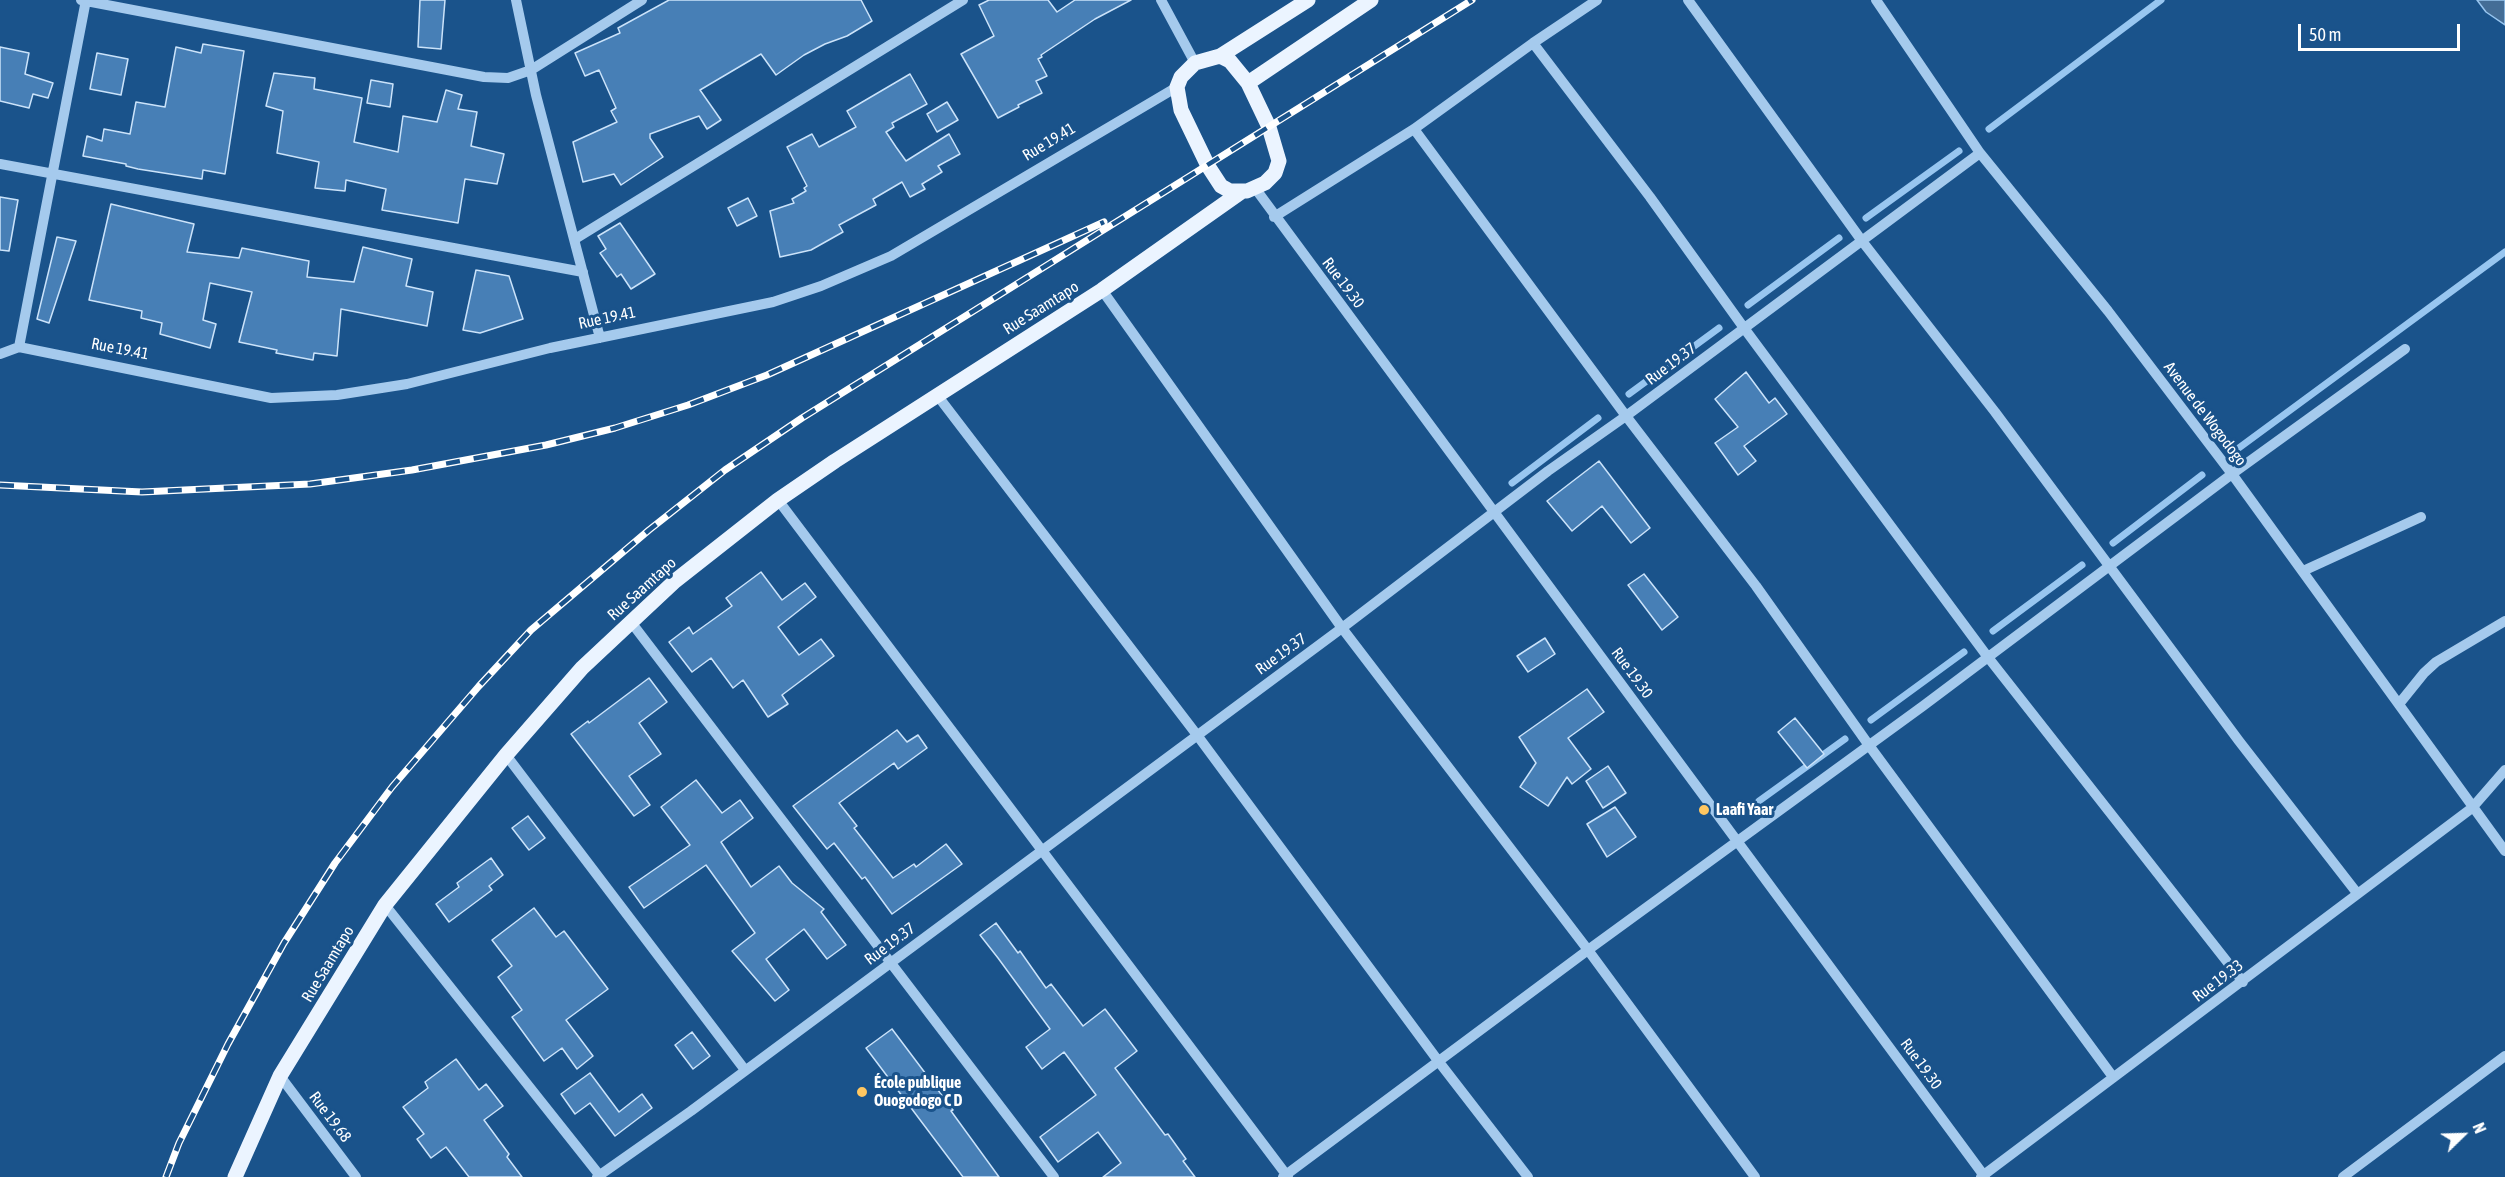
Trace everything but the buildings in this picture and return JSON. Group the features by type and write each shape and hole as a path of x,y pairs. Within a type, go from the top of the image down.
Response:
{"main road":[{"path":"1248,190 1230,191 1221,186 1208,166 1181,110 1177,87 1181,77 1195,63 1220,56 1308,0"},
{"path":"1248,82 1371,0"},
{"name":"Rue Saamtapo","path":"235,1177 280,1076 385,905 506,755 582,668 675,581 778,500 1102,290 1275,173 1279,161 1269,127 1248,82 1230,61 1220,56"}],"street":[{"path":"0,354 19,347 54,175 84,0 484,77 508,78 531,70 642,0"},
{"path":"516,0 531,70 600,338"},
{"path":"575,239 963,0"},
{"path":"1161,0 1195,63"},
{"path":"1274,217 1414,129 1597,0"},
{"path":"1688,0 1862,241 1995,412 2239,741 2357,893"},
{"name":"Avenue de Wogodogo","path":"1876,0 1980,153 2108,311 2232,474 2472,808 2505,850"},
{"path":"1533,43 1650,197 1987,656 2242,981"},
{"name":"Rue 19.41","path":"19,347 271,398 337,395 406,384 600,338 773,302 820,286 891,256 1177,87"},
{"path":"1414,129 1626,416 1756,586 1868,744 2113,1077"},
{"name":"Rue 19.37","path":"599,1176 1342,628 1496,513 1548,471 1626,416 1980,153"},
{"path":"0,164 583,272"},
{"name":"Rue 19.30","path":"1248,190 1274,217 1496,513 1983,1176"},
{"path":"1102,290 1342,628 1588,950 1755,1177"},
{"path":"778,500 1286,1176 1588,950 1923,706 2232,474 2405,349"},
{"path":"937,395 1197,735 1439,1062 1528,1177"},
{"path":"2303,571 2421,517"},
{"path":"2398,704 2436,662 2505,621"},
{"path":"631,622 1054,1177"},
{"path":"506,755 745,1070"},
{"name":"Rue 19.33","path":"1983,1176 2472,808 2505,770"},
{"path":"385,905 599,1176"},
{"path":"2343,1177 2505,1056"},
{"name":"Rue 19.68","path":"280,1076 356,1177"}],"water":[{"path":"2477,0 2505,0 2505,25 2486,12"}],"waterway":[{"path":"1989,129 2161,0"},
{"path":"1866,218 1959,151"},
{"path":"1748,305 1839,238"},
{"path":"2232,453 2505,252"},
{"path":"1629,394 1719,328"},
{"path":"1512,483 1598,418"},
{"path":"2113,543 2202,475"},
{"path":"1993,631 2082,565"},
{"path":"1871,720 1964,652"},
{"path":"1759,801 1845,739"}],"railway":[{"path":"166,1177 179,1143 228,1044 284,943 335,863 392,787 479,686 531,630 649,530 725,470 802,418 1472,0"},
{"path":"0,485 142,492 310,484 412,470 546,445 615,428 688,405 767,375 1104,222"}],"place":[{"name":"Laafi Yaar","path":"1704,810"},
{"name":"École publique Ouogodogo C D","path":"862,1092"}]}
